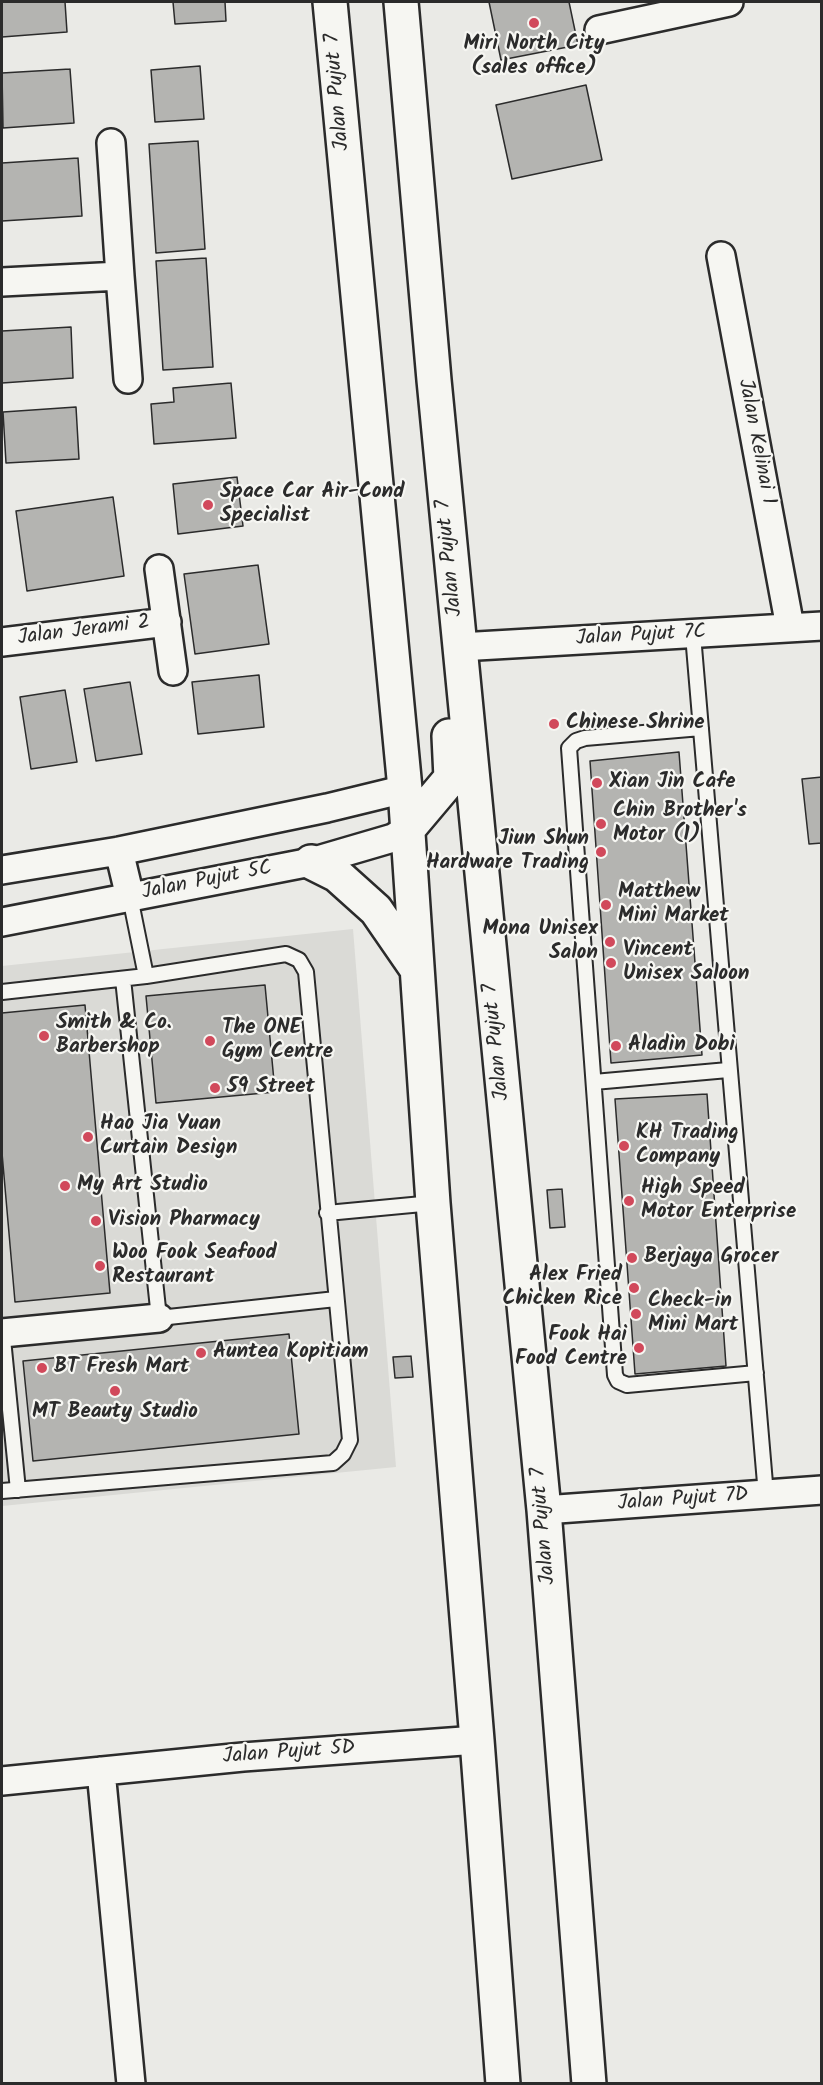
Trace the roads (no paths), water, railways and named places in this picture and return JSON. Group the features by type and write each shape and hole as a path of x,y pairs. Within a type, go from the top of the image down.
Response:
{"main road":[{"name":"Jalan Pujut 7","path":"330,2 405,789 433,1203 503,2084"},
{"name":"Jalan Pujut 7","path":"401,2 434,380 544,1510 589,2084"},
{"path":"408,829 448,783 452,771 425,474 434,380"},
{"path":"311,862 338,875 376,910 416,968"}],"street":[{"path":"599,30 729,2"},
{"path":"111,143 128,379"},
{"name":"Jalan Kelinai 1","path":"721,256 790,627"},
{"path":"2,282 120,276"},
{"path":"159,569 173,671"},
{"name":"Jalan Jerami 2","path":"2,642 166,622"},
{"name":"Jalan Pujut 7C","path":"460,647 822,626"},
{"path":"2,870 119,851 327,808 405,789"},
{"name":"Jalan Pujut 5C","path":"2,922 311,862 393,838 408,829"},
{"path":"119,851 130,897"},
{"path":"2,1330 159,1318"},
{"name":"Jalan Pujut 7D","path":"544,1510 822,1490"},
{"name":"Jalan Pujut 5D","path":"2,1781 243,1758 477,1740"},
{"path":"100,1771 131,2084"}],"lane":[{"path":"693,635 766,1495"},
{"path":"701,728 585,738 576,741 569,748 615,1375 618,1381 627,1384 756,1373"},
{"path":"130,897 146,976"},
{"path":"2,992 146,976 286,954 298,960 306,972 350,1440 343,1454 333,1464 2,1491"},
{"path":"123,979 159,1318 336,1299"},
{"path":"594,1082 729,1070"},
{"path":"327,1213 433,1203"},
{"path":"2,1330 18,1490"}],"place":[{"name":"Miri North City (sales office)","path":"534,23"},
{"name":"Space Car Air-Cond Specialist","path":"208,505"},
{"name":"Chinese Shrine","path":"554,724"},
{"name":"Xian Jin Cafe","path":"597,783"},
{"name":"Chin Brother's Motor (1)","path":"601,824"},
{"name":"Jiun Shun Hardware Trading","path":"601,852"},
{"name":"Matthew Mini Market","path":"606,905"},
{"name":"Mona Unisex Salon","path":"610,942"},
{"name":"Vincent Unisex Saloon","path":"611,963"},
{"name":"Smith & Co. Barbershop","path":"44,1036"},
{"name":"The ONE Gym Centre","path":"210,1041"},
{"name":"Aladin Dobi","path":"616,1046"},
{"name":"59 Street","path":"215,1088"},
{"name":"Hao Jia Yuan Curtain Design","path":"88,1137"},
{"name":"KH Trading Company","path":"624,1146"},
{"name":"My Art Studio","path":"65,1186"},
{"name":"High Speed Motor Enterprise","path":"629,1201"},
{"name":"Vision Pharmacy","path":"96,1221"},
{"name":"Berjaya Grocer","path":"632,1258"},
{"name":"Woo Fook Seafood Restaurant","path":"100,1266"},
{"name":"Alex Fried Chicken Rice","path":"634,1288"},
{"name":"Check-in Mini Mart","path":"636,1314"},
{"name":"Fook Hai Food Centre","path":"639,1348"},
{"name":"Auntea Kopitiam","path":"201,1353"},
{"name":"BT Fresh Mart","path":"42,1368"},
{"name":"MT Beauty Studio","path":"115,1391"}]}
